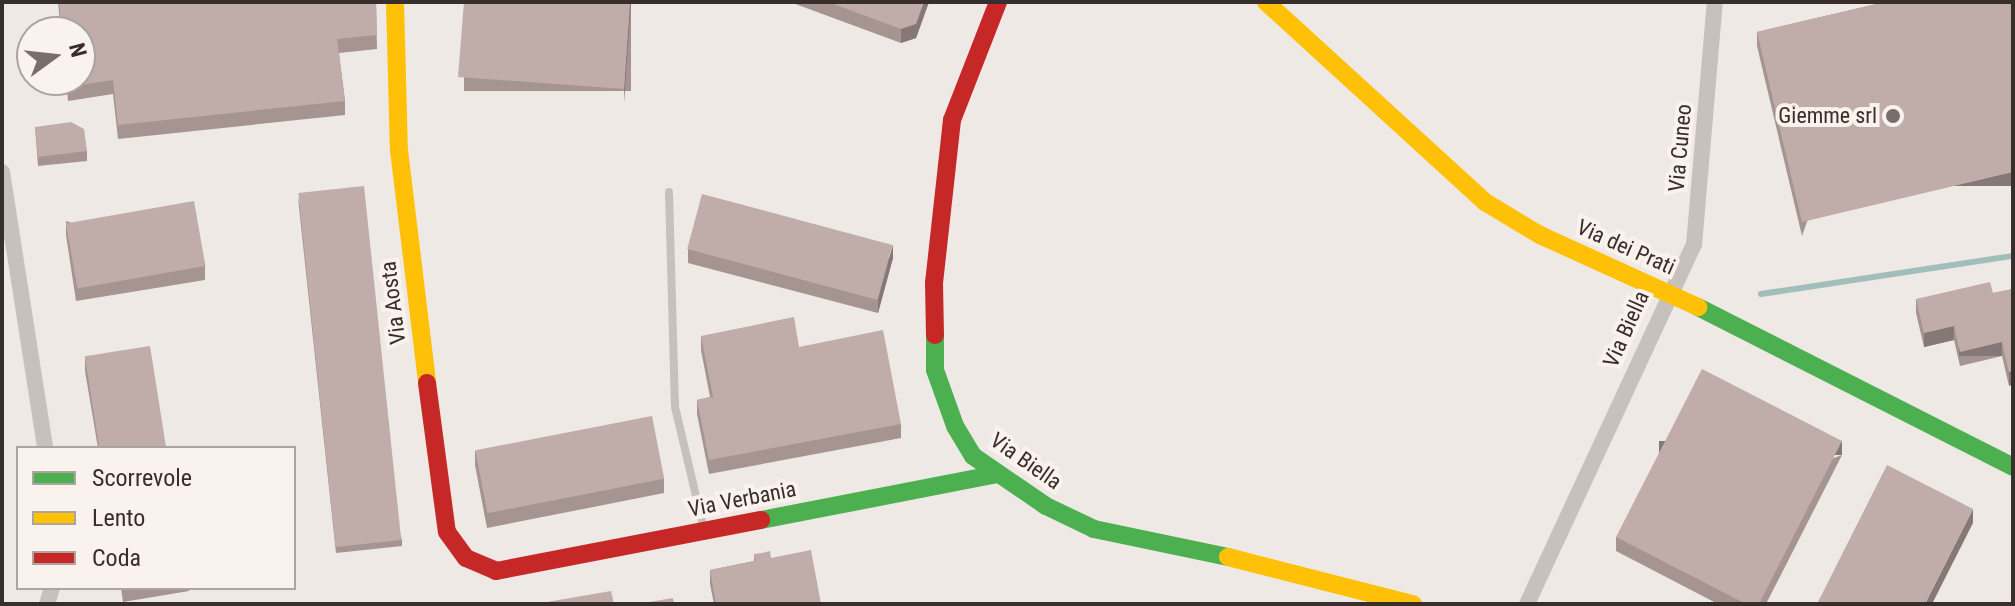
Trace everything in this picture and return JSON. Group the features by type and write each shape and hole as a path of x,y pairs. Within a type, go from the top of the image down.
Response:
{"street":[{"name":"Via Aosta","path":"395,2 399,150 440,495 447,532 459,549 466,558 496,571"},
{"name":"Via Biella","path":"998,2 952,120 934,283 935,370 973,456 998,474 1094,529 1268,565 1413,604"},
{"name":"Via dei Prati","path":"1266,2 1485,202 1540,235 1669,292 2013,467"},
{"name":"Via Cuneo","path":"1669,292 1694,245 1715,2"},
{"path":"2,172 45,446"},
{"name":"Via Biella","path":"1527,604 1669,292"},
{"name":"Via Verbania","path":"496,571 998,474"}],"lane":[{"path":"669,192 675,407 704,531"}],"building":[{"path":"59,2 376,2 377,35 337,39 345,101 118,125 113,80 96,83 96,16 60,16"},
{"path":"464,2 630,2 624,89 458,77"},
{"path":"828,2 924,2 916,24 901,29"},
{"name":"Giemme srl","path":"1885,2 2011,2 2013,172 1802,222 1757,32"},
{"path":"71,122 84,129 87,151 38,157 35,127"},
{"path":"364,186 401,540 336,547 298,193"},
{"path":"702,194 892,245 878,300 687,249"},
{"path":"194,201 205,266 77,289 66,224"},
{"path":"1990,282 1993,293 2013,289 2013,371 2009,372 2002,342 1960,352 1954,326 1924,333 1916,299"},
{"path":"794,317 799,347 883,330 901,424 709,460 697,400 713,397 701,336"},
{"path":"150,346 166,446 99,446 85,356"},
{"path":"1702,369 1842,441 1759,604 1746,604 1616,537"},
{"path":"652,416 664,479 488,513 475,450"},
{"path":"1887,465 1973,509 1925,604 1817,604"},
{"path":"811,550 821,604 716,604 710,570 755,561 754,554 770,551 771,558"},
{"path":"611,591 614,604 547,604 547,602"},
{"path":"673,598 674,604 637,604"}],"waterway":[{"path":"1761,294 2013,256"}],"traffic: fast":[{"path":"1698,307 2013,467"},
{"path":"935,335 935,370 955,426 973,456 1046,506 1094,529 1228,557"},
{"path":"761,520 998,474"}],"traffic: slow":[{"path":"395,2 399,150 427,383"},
{"path":"1266,2 1485,202 1540,235 1698,307"},
{"path":"1228,557 1413,604"}],"traffic: jam":[{"path":"935,335 934,283 952,120 998,2"},
{"path":"427,383 447,532 466,558 496,571 761,520"}],"place":[{"name":"Giemme srl","path":"1893,116"}]}
